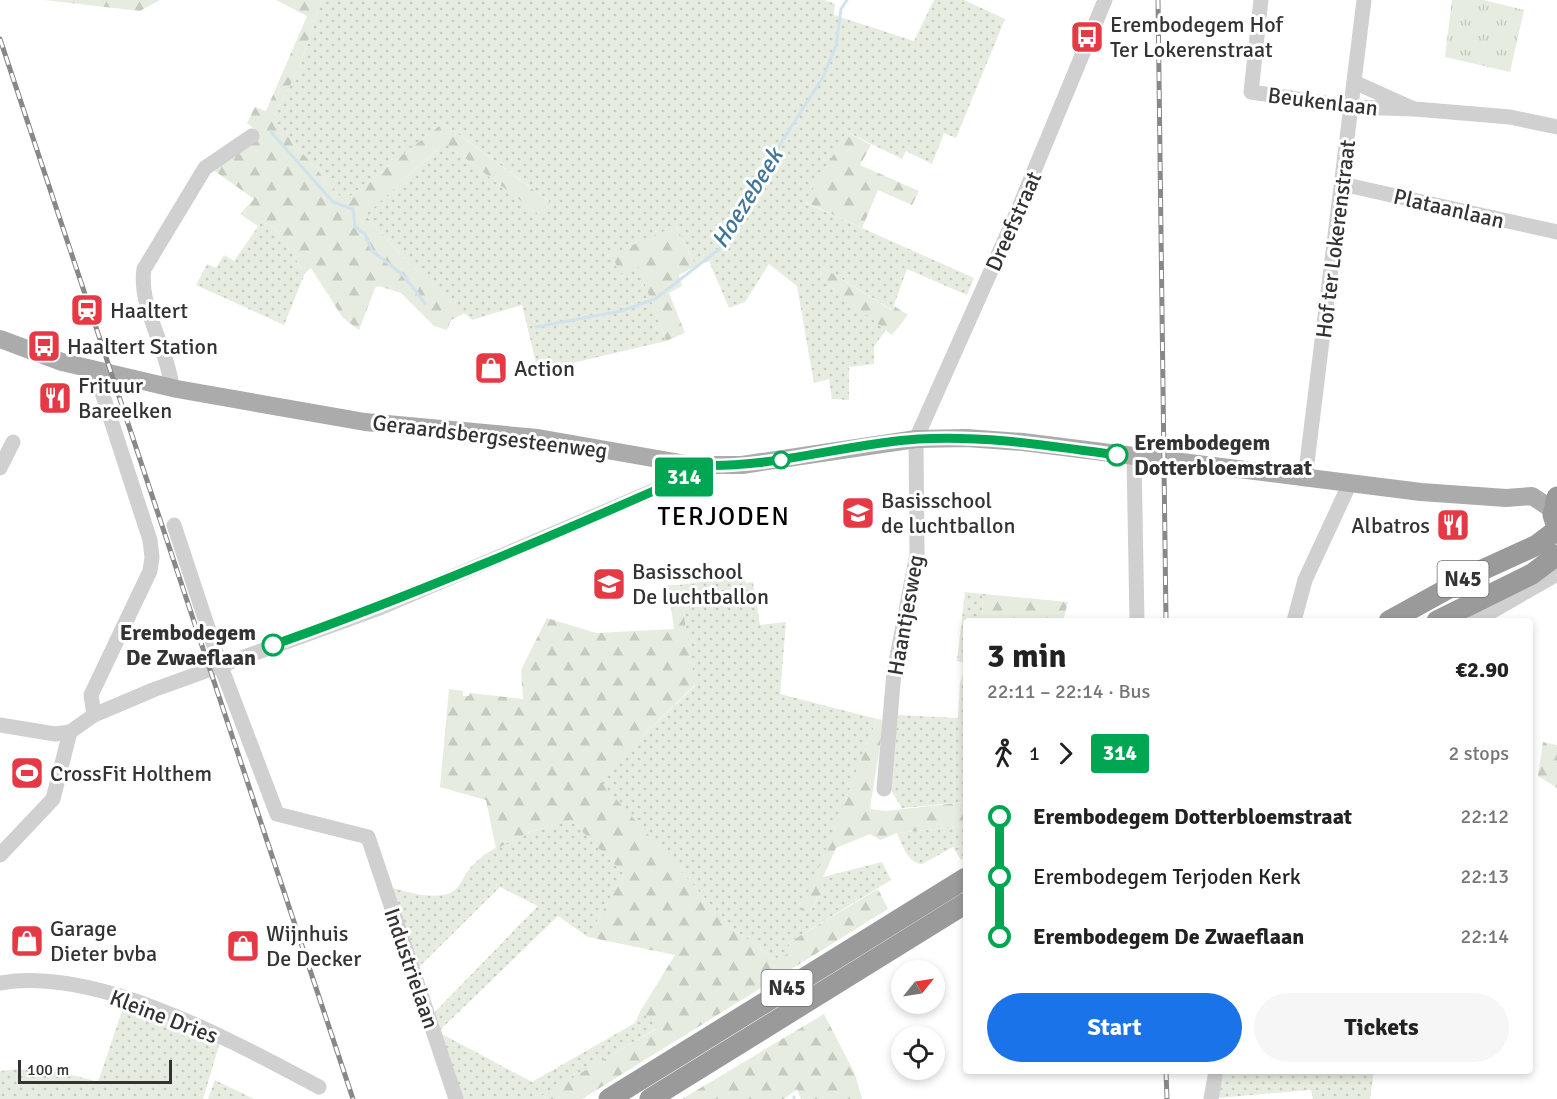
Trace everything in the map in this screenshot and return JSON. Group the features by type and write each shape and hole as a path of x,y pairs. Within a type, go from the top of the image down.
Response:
{"highway":[{"name":"N45","path":"1394,618 1472,575 1537,545 1556,512"},
{"name":"N45","path":"1443,618 1532,574 1557,555"},
{"name":"N45","path":"609,1099 963,880"},
{"name":"N45","path":"650,1099 963,905"}],"main road":[{"name":"Geraardsbergsesteenweg","path":"0,339 36,354 95,371 172,388 365,422 537,438 692,465 742,465 916,439 989,440 1421,492 1496,495 1506,498 1532,496 1556,512"}],"street":[{"name":"Dreefstraat","path":"916,439 1015,217 1105,0"},
{"name":"Beukenlaan","path":"1261,0 1251,92 1350,107 1415,109 1510,117 1557,127"},
{"name":"Hof ter Lokerenstraat","path":"1305,478 1364,0"},
{"name":"Beukenlaan","path":"1354,82 1415,109"},
{"path":"172,388 169,367 143,288 144,269 205,168 252,136"},
{"name":"Plataanlaan","path":"1342,184 1557,232"},
{"path":"94,715 91,695 150,572 152,557 150,540 95,371"},
{"name":"Haantjesweg","path":"884,789 894,672 918,554 916,439"},
{"path":"0,468 13,442"},
{"path":"1134,457 1137,618"},
{"path":"0,725 55,734 70,732 94,715 220,664 377,609 558,533 681,479 690,473 692,465"},
{"path":"1295,618 1305,580 1350,483"},
{"path":"174,525 220,664"},
{"path":"1480,618 1557,574"},
{"name":"Industrielaan","path":"220,664 277,814 368,837 456,1099"},
{"path":"0,855 53,799 70,732"},
{"name":"Kleine Dries","path":"0,983 21,979 57,980 150,1006 243,1047 319,1088"},
{"path":"1211,1099 1215,1074"}],"green space":[{"path":"44,0 160,0 140,11"},
{"path":"276,0 322,0 299,68 273,119 344,201 443,123 550,202 538,214 445,143 365,215 408,263 465,313 451,320 447,330 434,326 401,293 379,286 375,288 359,330 343,318 311,268 305,273 275,228 262,221 258,226 240,214 254,199 209,167 260,134 247,123 255,107 266,111 307,16"},
{"path":"322,0 824,0 835,4 834,15 914,41 934,0 964,0 1005,19 956,138 944,133 932,164 906,151 902,159 847,132 806,203 974,278 967,295 907,269 892,310 824,268 819,277 886,330 874,346 874,364 849,367 849,400 832,399 829,379 814,383 797,286 769,264 745,302 729,308 709,261 696,266 676,226 638,265 666,341 538,371 522,305 472,320 408,263 365,215 445,143 538,214 549,201 443,123 344,201 273,119 299,68"},
{"path":"1452,0 1484,0 1524,10 1510,72 1445,57"},
{"path":"847,132 871,145 860,165 919,191 912,205 878,190 862,228 805,202"},
{"path":"262,221 275,228 305,273 284,325 196,285 207,264 216,268 224,255 234,261"},
{"path":"676,226 696,266 679,275 682,286 669,293 685,333 666,341 638,266 620,274 612,254"},
{"path":"824,268 891,310 894,306 908,315 892,335 819,277"},
{"path":"744,575 746,583 753,582 760,625 786,622 780,694 877,719 802,911 810,911 823,891 823,877 882,862 891,880 788,943 792,952 774,959 731,927 597,779 695,686 679,585"},
{"path":"668,585 679,585 695,685 598,779 731,927 774,959 792,952 788,943 878,889 888,909 582,1099 536,1099 658,1028 641,1010 675,955 588,937 624,874 571,820 529,832 496,849 486,800 440,787 449,689 463,691 463,696 469,696 470,693 523,699 521,670 547,618 596,633 674,629"},
{"path":"965,592 983,594 982,618 963,618 963,662 957,661"},
{"path":"983,594 1068,602 1064,618 982,618"},
{"path":"963,674 963,802 902,808 889,787 898,715 958,718 960,683"},
{"path":"877,719 884,720 870,809 886,811 963,802 963,826 897,833 880,840 870,834 836,848 823,877 823,891 809,912 801,912"},
{"path":"1543,742 1557,745 1557,788 1538,776"},
{"path":"571,820 624,874 588,937 558,916 438,1032 432,1015 538,906 500,887 417,969 393,888 424,895 437,896 449,893 457,888 471,867 493,850 518,837"},
{"path":"963,826 963,859 961,860 953,847 922,864 917,863 903,848 897,833"},
{"path":"124,1005 220,1042 203,1099 0,1099 0,1071 49,1071 98,1082"},
{"path":"641,1010 659,1027 537,1099 462,1099 438,1032 532,1082 635,1023"},
{"path":"824,1014 855,1074 862,1099 801,1099 797,1089 784,1099 682,1099"},
{"path":"1223,1074 1374,1074 1370,1099 1313,1099 1311,1090 1218,1098"},
{"path":"215,1080 254,1099 208,1099"}],"waterway":[{"name":"Hoezebeek","path":"536,327 621,311 655,299 722,247 765,168 823,77 836,46 841,9 847,0"},
{"name":"Hoezebeek","path":"271,132 333,202 353,209 355,227 365,234 372,251 403,275 425,303"}],"railway":[{"path":"1158,0 1166,618"},
{"path":"0,39 353,1099"},
{"path":"1166,1074 1167,1099"}],"bus line":[{"name":"314","path":"273,645 377,609 558,533 681,479 690,473 692,465 742,465 916,439 966,438 1023,442 1117,455"}],"place":[{"name":"Erembodegem Hof Ter Lokerenstraat","path":"1087,37"},
{"name":"Haaltert","path":"87,310"},
{"name":"Haaltert Station","path":"44,346"},
{"name":"Action","path":"491,368"},
{"name":"Frituur Bareelken","path":"55,398"},
{"name":"Erembodegem Dotterbloemstraat","path":"1117,455"},
{"name":"Basisschool de luchtballon","path":"858,513"},
{"name":"Albatros","path":"1453,525"},
{"name":"Basisschool De luchtballon","path":"609,584"},
{"name":"Erembodegem De Zwaeflaan","path":"273,645"},
{"name":"CrossFit Holthem","path":"27,773"},
{"name":"Garage Dieter bvba","path":"27,941"},
{"name":"Wijnhuis De Decker","path":"243,946"}],"district":[{"name":"TERJODEN","path":"724,516"}]}
